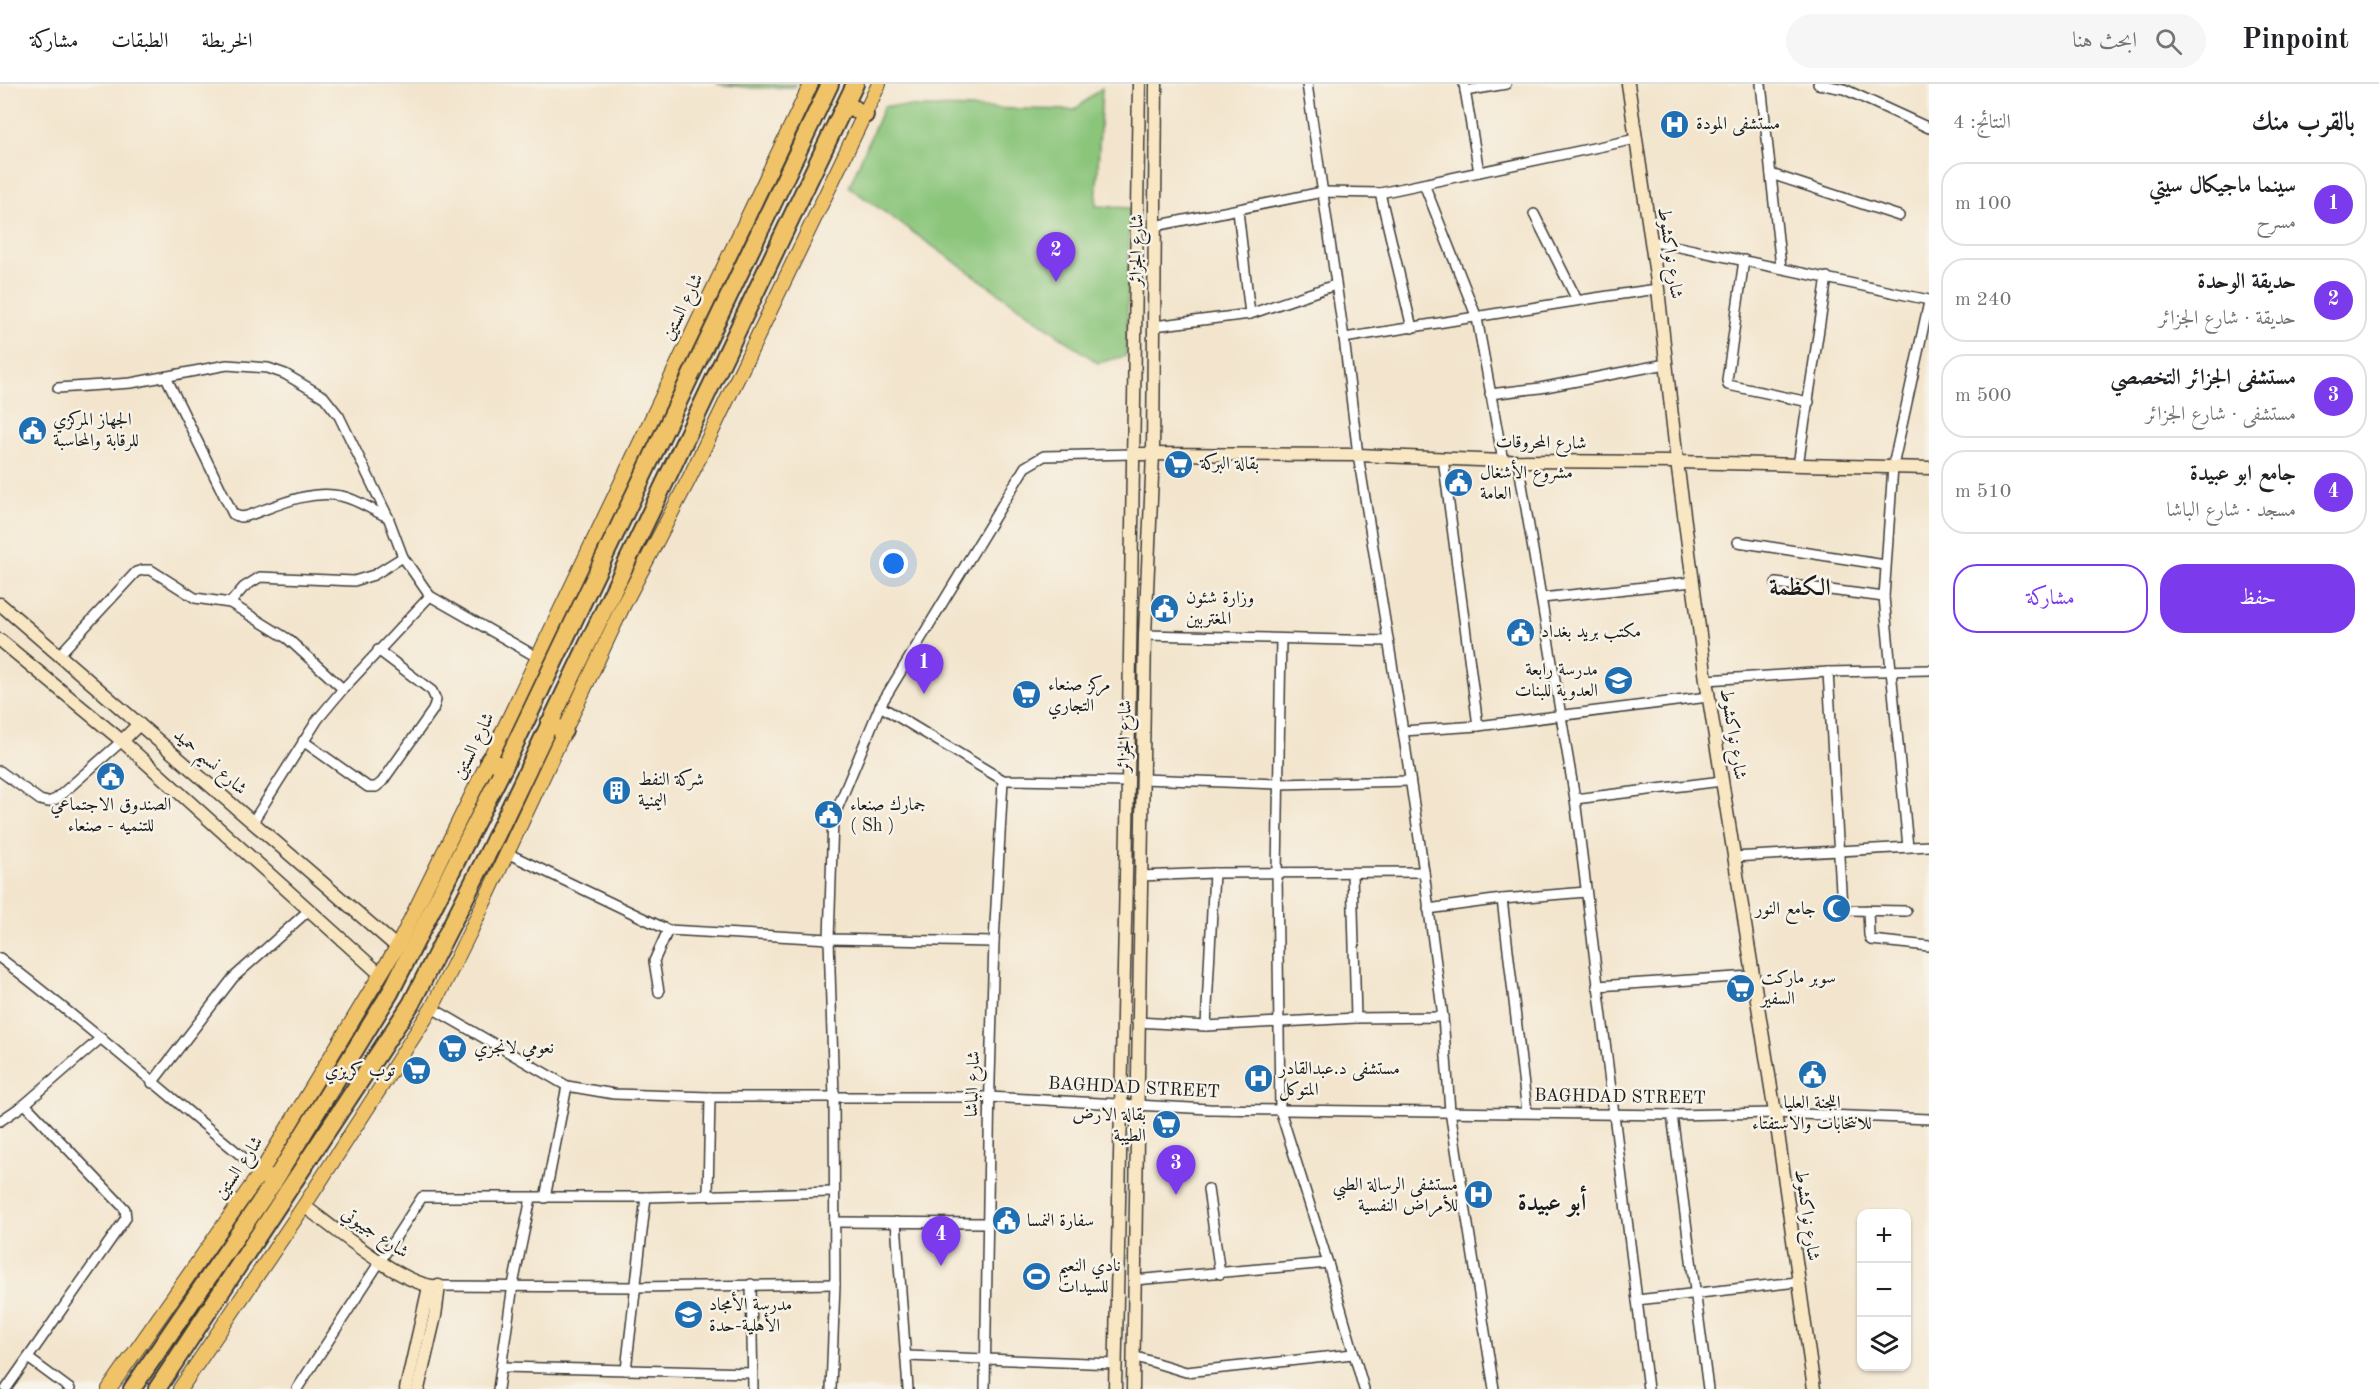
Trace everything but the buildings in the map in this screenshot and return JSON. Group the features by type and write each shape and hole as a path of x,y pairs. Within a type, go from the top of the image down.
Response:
{"highway":[{"name":"شارع الستين","path":"132,1389 267,1178 390,993 496,764 724,308 768,196 830,84"},
{"path":"157,1389 411,1004 490,849 557,727 741,319 855,84"},
{"path":"846,104 865,115"},
{"path":"724,308 741,319"}],"main road":[{"name":"شارع الستين","path":"109,1389 267,1178 397,947 496,764 537,657 768,196 811,84"},
{"path":"180,1389 304,1206 432,1008 507,853 557,727 689,479 879,84"},
{"name":"شارع الجزائر","path":"1115,1389 1128,782 1139,84"},
{"name":"شارع الجزائر","path":"1133,1389 1138,1104 1137,1022 1145,635 1153,454 1156,84"},
{"name":"شارع نواكشوط","path":"1628,84 1658,289 1677,462 1708,698 1774,1113 1814,1389"},
{"path":"1138,126 1156,126"},
{"name":"شارع المحروقات","path":"1132,454 1358,455 1503,461 1677,462 1929,468"},
{"name":"شارع نسيم حميد","path":"0,604 397,947"},
{"path":"0,640 122,741 380,974"},
{"path":"122,741 139,724"},
{"path":"1128,782 1142,779"},
{"name":"شارع جيبوتي","path":"304,1206 380,1262 434,1286"},
{"path":"406,1389 434,1286"},
{"path":"418,1389 435,1316 434,1286"}],"street":[{"path":"1307,84 1344,338 1358,455 1424,872 1443,1017 1450,1111 1494,1389"},
{"path":"1479,172 1465,88 1506,84"},
{"path":"1761,84 1781,267"},
{"path":"1818,84 1846,87 1929,128"},
{"path":"1155,226 1238,211 1322,192 1380,193 1636,139"},
{"path":"1771,174 1899,216"},
{"path":"1424,184 1477,318 1503,461"},
{"path":"1380,193 1412,328"},
{"path":"1238,211 1250,314"},
{"path":"1534,214 1577,300"},
{"path":"1651,241 1781,267 1929,301 1893,466 1885,565 1884,597 1908,847"},
{"path":"1744,260 1728,385 1809,402"},
{"path":"1798,465 1827,277"},
{"path":"1154,326 1250,314 1335,285"},
{"path":"1344,338 1658,289"},
{"path":"58,387 131,383 211,367 244,364 268,368 285,374 324,398 339,416 388,518 403,557 430,596 537,657"},
{"path":"1490,393 1540,388 1666,364"},
{"path":"166,377 233,514 240,517 247,516 305,496 323,494 343,496 388,518"},
{"path":"831,1389 835,1284 834,1096 829,939 833,819 880,706 1025,467 1044,456 1132,454"},
{"path":"1443,458 1478,726"},
{"path":"1518,461 1542,598 1559,716 1575,799 1648,1389"},
{"path":"1738,542 1885,565"},
{"path":"230,603 244,587 260,577 354,581 365,579 403,557"},
{"path":"59,655 136,573 151,570 195,598 230,603 288,639 343,689"},
{"path":"1542,598 1692,582"},
{"path":"1776,583 1884,597"},
{"path":"252,823 303,741 343,689 430,596"},
{"path":"1145,635 1387,641"},
{"path":"1281,639 1277,873 1280,1110 1328,1263 1364,1389"},
{"path":"303,741 368,787 376,787 381,782 433,710 436,700 432,691 378,650"},
{"path":"1706,680 1828,672 1929,670"},
{"path":"1828,672 1842,907 1848,910 1906,911"},
{"path":"1403,731 1478,726 1708,698"},
{"path":"880,706 1003,780 1128,782"},
{"path":"0,771 40,800 48,802 56,799 122,741"},
{"path":"1142,779 1278,784 1410,781"},
{"name":"شارع الباشا","path":"985,1389 989,1097 994,942 1003,780"},
{"path":"1575,799 1722,781"},
{"path":"1733,857 1929,846"},
{"path":"507,853 668,930 829,939 994,942"},
{"path":"1140,876 1214,873 1424,872"},
{"path":"1206,1026 1214,873"},
{"path":"1352,873 1356,1018"},
{"path":"1428,909 1502,899 1586,892"},
{"path":"1502,899 1527,1112"},
{"path":"1868,910 1871,940 1929,945"},
{"path":"152,1083 233,978 308,911"},
{"path":"659,992 654,961 668,930"},
{"path":"0,958 101,1038 267,1178"},
{"path":"1597,986 1752,976"},
{"name":"BAGHDAD STREET","path":"432,1008 567,1086 614,1094 710,1097 989,1097 1280,1110 1672,1115 1774,1113 1929,1119"},
{"path":"1137,1022 1206,1026 1356,1018 1443,1017"},
{"path":"0,1121 26,1104 101,1038"},
{"path":"545,1198 567,1086"},
{"path":"708,1195 710,1097"},
{"path":"6,1389 126,1218 125,1209 26,1104"},
{"path":"1672,1115 1708,1389"},
{"path":"1208,1189 1220,1274"},
{"path":"297,1389 422,1197 646,1197 833,1192"},
{"path":"626,1370 646,1197"},
{"path":"498,1389 513,1285 531,1198"},
{"path":"834,1222 986,1223"},
{"path":"897,1222 908,1389"},
{"path":"1134,1280 1328,1263"},
{"path":"1637,1300 1797,1282"},
{"path":"751,1284 753,1389"},
{"path":"434,1286 635,1287 835,1284"},
{"path":"1133,1356 1186,1372 1353,1354"},
{"path":"907,1356 1115,1364"},
{"path":"28,1358 70,1389"},
{"path":"502,1367 752,1373"}],"green space":[{"path":"717,84 796,84 794,87 753,88"},
{"path":"1102,88 1096,206 1130,208 1126,356 1098,363 849,187 884,106 1074,110"}],"place":[{"name":"مستشفى المودة","path":"1675,124"},
{"name":"حديقة الوحدة","path":"1056,282"},
{"name":"الجهاز المركزي للرقابة والمحاسبة","path":"32,430"},
{"name":"بقالة البركة","path":"1179,464"},
{"name":"مشروع الأشغال العامة","path":"1459,483"},
{"name":"وزارة شئون المغتربين","path":"1165,608"},
{"name":"مكتب بريد بغداد","path":"1520,632"},
{"name":"مدرسة رابعة العدوية للبنات","path":"1619,680"},
{"name":"سينما ماجيكال سيتي","path":"924,694"},
{"name":"مركز صنعاء التجاري","path":"1027,695"},
{"name":"الصندوق الاجتماعي للتنميه - صنعاء","path":"111,776"},
{"name":"شركة النفط اليمنية","path":"617,790"},
{"name":"جمارك صنعاء ( Sh )","path":"829,815"},
{"name":"جامع النور","path":"1837,909"},
{"name":"سوبر ماركت السفير","path":"1740,988"},
{"name":"نعومي لانجري","path":"453,1048"},
{"name":"توب كريزي","path":"416,1071"},
{"name":"اللجنة العليا للانتخابات والاستفتاء","path":"1812,1074"},
{"name":"مستشفى د.عبدالقادر المتوكل","path":"1258,1079"},
{"name":"بقالة الارض الطيبة","path":"1167,1125"},
{"name":"مستشفى الجزائر التخصصي","path":"1176,1195"},
{"name":"مستشفى الرسالة الطبي للأمراض النفسية","path":"1479,1195"},
{"name":"سفارة النمسا","path":"1006,1221"},
{"name":"جامع ابو عبيدة","path":"941,1266"},
{"name":"نادي النعيم للسيدات","path":"1037,1276"},
{"name":"مدرسة الأمجاد الأهلية-حدة","path":"688,1315"}],"district":[{"name":"الكظمة","path":"1800,589"},
{"name":"أبو عبيدة","path":"1552,1204"}]}
